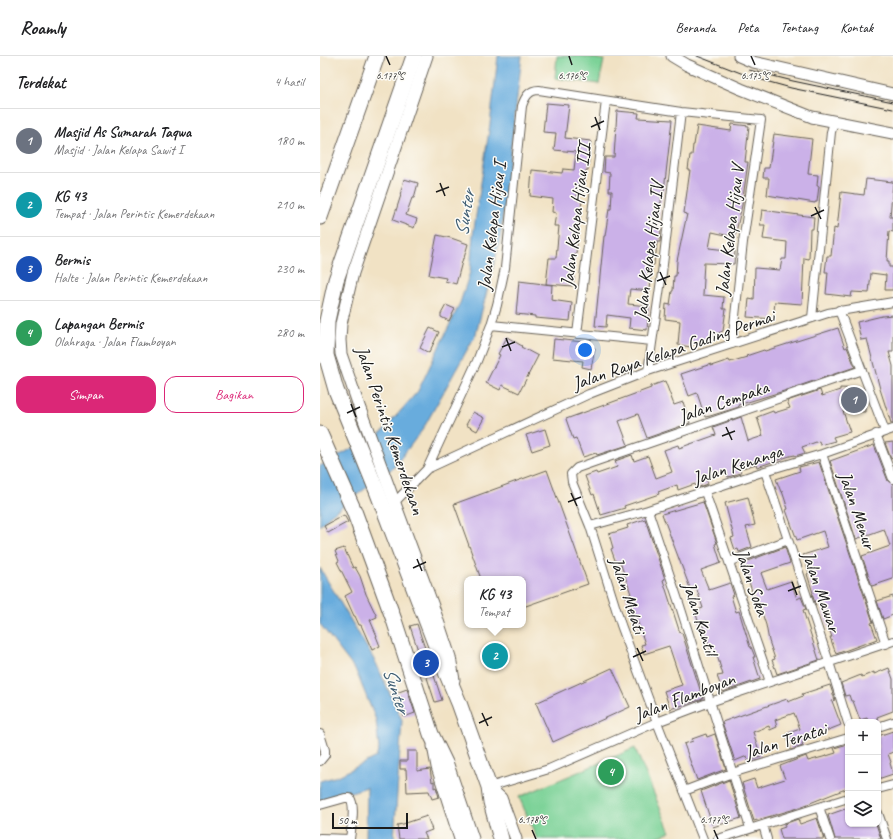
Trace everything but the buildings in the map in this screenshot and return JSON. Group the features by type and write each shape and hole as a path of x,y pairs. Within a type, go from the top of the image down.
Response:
{"highway":[{"path":"320,217 377,56"},
{"name":"Jalan Perintis Kemerdekaan","path":"414,56 336,280 327,321 326,355 336,390 362,435 383,488 446,672 459,702 489,787 491,802 501,839"},
{"path":"320,434 354,511 394,620 431,734 446,765 471,839"}],"main road":[{"name":"Jalan Perintis Kemerdekaan","path":"362,435 341,354 341,324 353,273 427,56"},
{"path":"672,56 687,60 741,89 805,114 834,122 893,133"},
{"path":"739,56 753,62 893,94"},
{"name":"Jalan Perintis Kemerdekaan","path":"383,488 394,503 433,606 450,657 459,702"},
{"path":"431,734 437,767 460,839"},
{"name":"Jalan Perintis Kemerdekaan","path":"489,787 501,798 516,839"}],"street":[{"name":"Jalan Kelapa Hijau I","path":"427,469 460,399 497,305 505,268 522,106 528,94 539,90 606,101"},
{"path":"606,101 681,112"},
{"name":"Jalan Kelapa Hijau III","path":"577,334 606,101"},
{"name":"Jalan Kelapa Hijau V","path":"681,112 761,120 743,242 732,344"},
{"name":"Jalan Kelapa Hijau IV","path":"648,371 662,273 681,112"},
{"path":"812,318 831,132 834,122"},
{"name":"Jalan Raya Kelapa Gading Permai","path":"394,503 427,469 589,394 648,371 812,318 839,310 893,302"},
{"path":"839,310 862,370 889,430"},
{"path":"490,325 652,341"},
{"name":"Jalan Cempaka","path":"594,462 862,370"},
{"name":"Jalan Kenanga","path":"590,526 705,492 765,471 822,454 889,430"},
{"path":"876,434 893,479"},
{"name":"Jalan Menur","path":"822,454 890,642"},
{"name":"Jalan Melati","path":"594,462 577,468 571,474 571,477 590,526 621,625 703,839"},
{"name":"Jalan Mawar","path":"765,471 847,719"},
{"name":"Jalan Soka","path":"705,492 770,682"},
{"name":"Jalan Kantil","path":"648,510 750,828"},
{"path":"728,562 788,540"},
{"name":"Jalan Flamboyan","path":"489,787 549,770 657,722 710,702 890,642"},
{"path":"881,726 893,722"},
{"path":"320,734 325,750 325,755 320,761"},
{"name":"Jalan Teratai","path":"684,791 732,773 845,739"},
{"path":"881,788 893,785"},
{"path":"320,805 345,798 350,798 352,800 350,839 320,838"},
{"path":"718,839 845,799"},
{"path":"819,807 830,839"},
{"path":"881,822 887,839"},
{"path":"763,825 767,839"}],"green space":[{"path":"557,56 581,56 604,60 599,84 555,78"},
{"path":"635,748 670,832 653,839 537,839 519,797"}],"water":[{"path":"498,56 522,56 500,240 476,334 423,429 394,467 329,516 320,526 320,466 382,432 418,391 460,303 470,272 473,235 490,124"},
{"path":"320,568 376,663 402,720 394,839 366,839 367,787 320,802 320,781 338,776 376,757 379,749 376,720 356,671 320,624"}],"tram line":[{"path":"697,56 751,77 791,88 893,109"},
{"path":"749,70 893,102"}],"place":[{"name":"Masjid As Sumarah Taqwa","path":"854,400"},
{"name":"KG 43","path":"495,656"},
{"name":"Bermis","path":"426,663"},
{"name":"Lapangan Bermis","path":"611,772"}],"water label":[{"name":"Sunter","path":"464,213"},
{"name":"Sunter","path":"397,690"}]}
